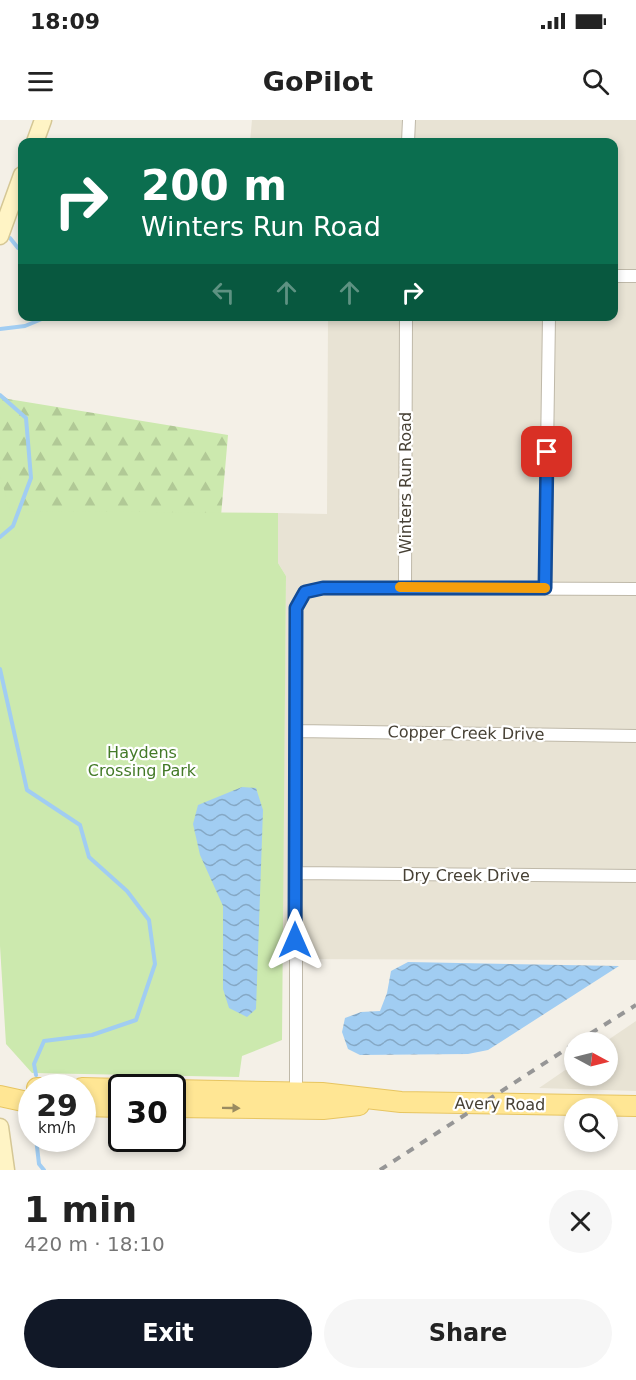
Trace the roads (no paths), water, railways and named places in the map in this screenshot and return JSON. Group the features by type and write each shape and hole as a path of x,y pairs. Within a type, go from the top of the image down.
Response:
{"main road":[{"path":"36,138 43,120"},
{"path":"0,236 18,186"},
{"name":"Avery Road","path":"186,1090 322,1092 401,1102"},
{"path":"0,1095 18,1091"},
{"path":"0,1095 18,1099"},
{"name":"Avery Road","path":"186,1107 323,1108 401,1102 636,1106"},
{"path":"0,1127 6,1170"}],"street":[{"path":"408,138 409,120"},
{"path":"618,276 636,276"},
{"name":"Winters Run Road","path":"405,587 406,321"},
{"path":"545,588 549,321"},
{"path":"296,1092 296,608 305,592 323,588 405,587 636,589"},
{"name":"Copper Creek Drive","path":"297,731 636,735"},
{"name":"Dry Creek Drive","path":"296,873 636,876"}],"water":[{"path":"242,787 256,788 263,810 256,1009 247,1017 229,1008 223,989 223,906 200,855 193,824 198,805"},
{"path":"408,962 619,966 488,1050 468,1054 360,1055 348,1049 342,1032 345,1018 361,1012 380,1011 387,993 391,971"}],"waterway":[{"path":"10,238 18,248"},
{"path":"0,329 25,326 37,321"},
{"path":"0,395 26,418 31,478 13,526 0,537"},
{"path":"0,669 27,790 80,825 89,857 127,891 149,920 155,964 136,1020 92,1035 44,1041 34,1064 36,1074"},
{"path":"38,1152 39,1164 44,1170"}],"railway":[{"path":"593,1032 636,1005"},
{"path":"380,1170 564,1050"}],"park label":[{"name":"Haydens Crossing Park","path":"142,761"}]}
